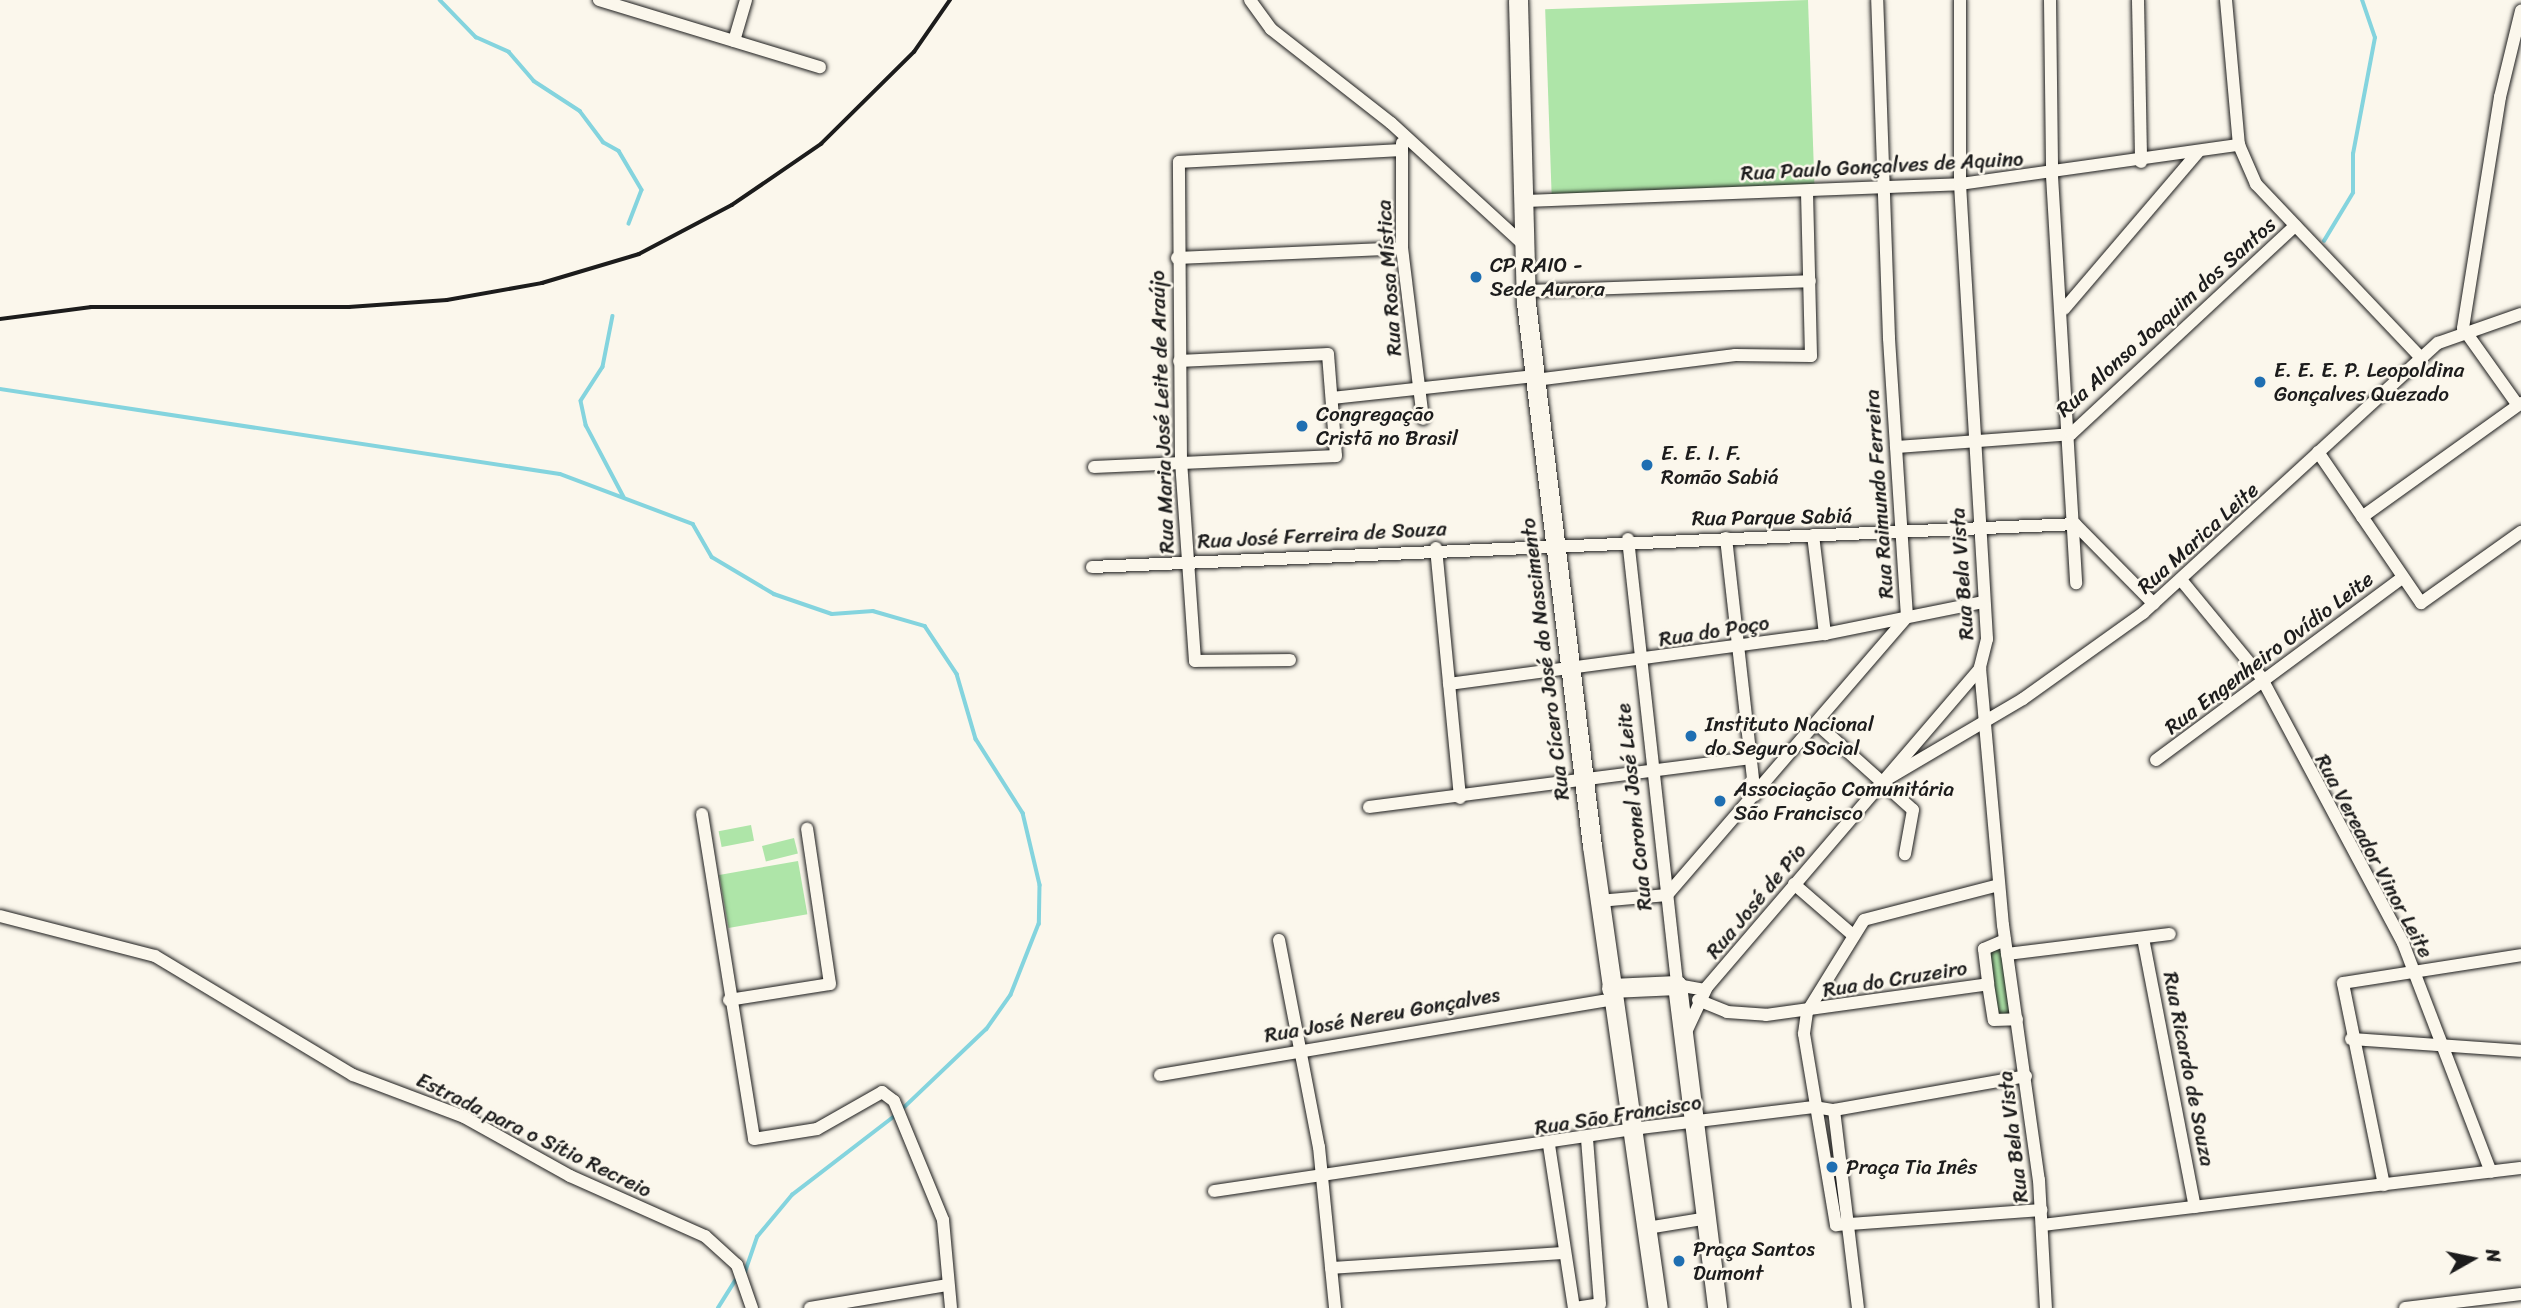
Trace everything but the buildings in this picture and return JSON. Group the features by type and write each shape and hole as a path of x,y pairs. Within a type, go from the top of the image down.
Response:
{"main road":[{"name":"Rua Cícero José do Nascimento","path":"1518,0 1526,291 1535,378 1599,901 1658,1308"},
{"name":"Rua José Nereu Gonçalves","path":"1612,994 1677,985"},
{"name":"Rua Coronel José Leite","path":"1677,985 1717,1308"}],"street":[{"path":"599,0 820,67"},
{"path":"734,41 746,0"},
{"path":"1250,0 1271,29 1402,132 1525,246"},
{"name":"Rua Raimundo Ferreira","path":"1667,895 1907,617 1900,533 1883,188 1877,0"},
{"name":"Rua Bela Vista","path":"1960,0 1960,184 1987,649 1980,668 1988,720 2005,940 2026,1076 2041,1210 2046,1308"},
{"path":"2050,0 2053,176 2064,309 2076,583"},
{"path":"2138,0 2141,162"},
{"path":"2226,0 2239,145 2256,184 2421,358"},
{"path":"2362,517 2516,403 2464,325 2500,97 2521,11"},
{"name":"Rua Rosa Mística","path":"1402,132 1402,248 1423,419"},
{"name":"Rua Paulo Gonçalves de Aquino","path":"1525,201 1960,184 2053,176 2239,145"},
{"name":"Rua Maria José Leite de Araújo","path":"1290,660 1195,662 1181,463 1177,258 1179,162 1401,150"},
{"path":"2064,309 2198,152"},
{"path":"1332,398 1735,355 1811,356 1807,191"},
{"name":"Rua Alonso Joaquim dos Santos","path":"1896,447 2071,434 2295,226"},
{"path":"1177,258 1402,248"},
{"path":"1526,291 1810,281"},
{"path":"2464,325 2521,314"},
{"name":"Rua Marica Leite","path":"1884,782 1988,720 2154,604 2421,358 2464,325"},
{"path":"1094,467 1336,456 1328,354 1179,361"},
{"path":"2318,452 2421,603 2521,532"},
{"path":"2075,524 2154,604"},
{"name":"Rua Parque Sabiá","path":"1554,541 1900,533 2075,524"},
{"path":"1813,535 1825,634"},
{"path":"1726,538 1755,795"},
{"name":"Rua Coronel José Leite","path":"1628,539 1677,985"},
{"name":"Rua José Ferreira de Souza","path":"1092,566 1554,541"},
{"path":"1436,548 1460,798"},
{"name":"Rua Engenheiro Ovídio Leite","path":"2156,760 2403,577"},
{"name":"Rua Vereador Vinor Leite","path":"2182,581 2263,683 2414,971 2445,1045 2491,1172"},
{"name":"Rua do Poço","path":"1449,684 1641,661 1825,634 1983,602"},
{"name":"Rua José de Pio","path":"1702,995 1980,668"},
{"path":"1816,723 1913,810 1905,854"},
{"path":"1369,807 1584,784 1751,758"},
{"path":"702,814 729,1000 754,1139 817,1129 882,1092 901,1110 912,1156 930,1189 946,1236 951,1308"},
{"path":"729,1000 830,984 807,829"},
{"path":"1794,884 1854,936"},
{"path":"1999,885 1879,913 1854,936 1807,1012 1814,1107 1831,1219 1850,1226 2041,1210"},
{"path":"1599,901 1667,895"},
{"name":"Estrada para o Sítio Recreio","path":"0,916 155,956 353,1075 464,1117 570,1176 705,1236 737,1265 752,1308"},
{"path":"2007,954 2170,934"},
{"name":"Rua Ricardo de Souza","path":"2143,938 2195,1208"},
{"path":"1279,940 1323,1177 1335,1308"},
{"path":"2005,940 1984,948 1988,984 1994,1020 2017,1019"},
{"path":"2384,1185 2341,986 2351,977 2414,971 2521,955"},
{"name":"Rua do Cruzeiro","path":"1807,1012 1988,984"},
{"name":"Rua José Nereu Gonçalves","path":"1677,985 1737,1013 1807,1012"},
{"name":"Rua José Nereu Gonçalves","path":"1160,1074 1301,1052 1612,994"},
{"name":"Rua Coronel José Leite","path":"1688,1070 1688,1020 1702,995"},
{"path":"2351,1039 2521,1051"},
{"name":"Rua São Francisco","path":"1214,1191 1549,1145 1632,1129 1814,1107 1834,1110 2026,1076"},
{"path":"1834,1110 1858,1308"},
{"path":"1549,1145 1575,1308 1600,1304 1587,1138"},
{"path":"2042,1225 2521,1168"},
{"path":"1647,1228 1707,1218"},
{"path":"1331,1268 1565,1254"},
{"path":"810,1308 948,1285"},
{"path":"2404,1308 2521,1294"}],"green space":[{"path":"1808,0 1814,186 1552,195 1545,9"},
{"path":"751,825 754,841 722,847 719,831"},
{"path":"794,838 798,854 766,862 762,846"},
{"path":"798,861 807,914 729,928 719,875"},
{"path":"2001,945 2014,1015 1998,1018 1988,949"}],"waterway":[{"path":"440,0 476,37 509,52 534,81 580,111 603,142 619,151 642,190 629,224"},
{"path":"2324,241 2353,193 2353,154 2375,38 2362,0"},
{"path":"613,316 603,367 581,401 586,425 624,497"},
{"path":"0,389 560,474 693,524 712,557 774,594 832,614 873,611 925,626 957,674 976,739 1023,813 1040,885 1039,924 1011,995 987,1029 902,1110"},
{"path":"745,1272 757,1237 792,1195 896,1115"},
{"path":"718,1308 735,1281"}],"railway":[{"path":"0,319 91,307 349,307 447,300 542,283 639,254 732,205 821,144 914,52 950,0"}],"place":[{"name":"CP RAIO - Sede Aurora","path":"1476,277"},
{"name":"E. E. E. P. Leopoldina Gonçalves Quezado","path":"2260,382"},
{"name":"Congregação Cristã no Brasil","path":"1302,426"},
{"name":"E. E. I. F. Romão Sabiá","path":"1647,465"},
{"name":"Instituto Nacional do Seguro Social","path":"1691,736"},
{"name":"Associação Comunitária São Francisco","path":"1720,801"},
{"name":"Praça Tia Inês","path":"1832,1167"},
{"name":"Praça Santos Dumont","path":"1679,1261"}]}
